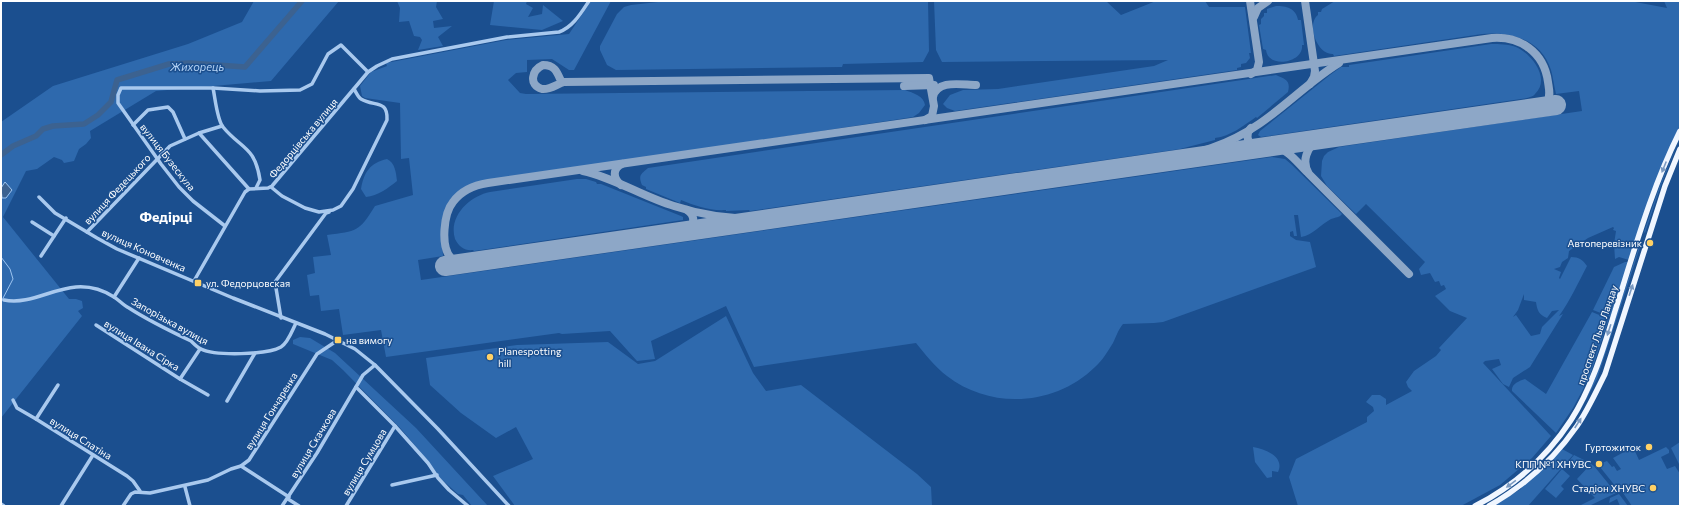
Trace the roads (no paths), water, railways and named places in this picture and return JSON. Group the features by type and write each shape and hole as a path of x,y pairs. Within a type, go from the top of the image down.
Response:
{"main road":[{"name":"проспект Льва Ландау","path":"1475,506 1492,497 1514,482 1534,465 1558,437 1583,400 1595,371 1657,184 1680,131"},
{"name":"проспект Льва Ландау","path":"1489,506 1519,487 1539,470 1562,445 1581,420 1605,374 1665,186 1680,149"},
{"path":"1640,233 1649,236"},
{"path":"1558,437 1562,445"}],"street":[{"name":"Федорцівська вулиця","path":"249,188 271,187 368,72 377,66 392,58 507,37 559,32 565,30 572,24 589,1"},
{"path":"256,188 260,180 253,156 222,126 212,88 260,92 300,90 312,84 328,54 341,45 368,72"},
{"name":"вулиця Бузескула","path":"212,88 121,88 118,95 118,103 170,175 193,202 225,226"},
{"path":"281,318 275,282 326,213 341,206 353,189 388,120 388,112 383,106 361,99 354,89"},
{"path":"133,125 148,110 168,107 173,112 185,139"},
{"name":"вулиця Федецького","path":"87,232 157,157 170,146 199,133 222,126"},
{"path":"194,281 225,226 249,188 199,133"},
{"path":"271,187 282,196 305,208 319,212 333,210"},
{"name":"вулиця Коновченка","path":"39,197 55,212 87,232 117,248 281,318 338,340 355,349 375,365 438,429 509,506"},
{"path":"41,256 66,218"},
{"path":"32,222 54,236"},
{"path":"114,297 139,258"},
{"name":"Запорізька вулиця","path":"4,300 26,300 59,290 76,287 91,288 102,291 114,297 127,308 191,342 200,349 230,354 255,353 280,348 286,343 296,324"},
{"name":"вулиця Івана Сірка","path":"96,325 180,379 208,395"},
{"name":"вулиця Гончаренка","path":"140,491 150,493 208,480 241,466 249,460 255,453 317,354 338,340"},
{"name":"вулиця Івана Сірка","path":"180,379 200,349"},
{"path":"227,401 255,353"},
{"name":"вулиця Скачкова","path":"282,506 363,375 375,365"},
{"path":"36,419 58,385"},
{"path":"356,387 396,426 449,490 468,506"},
{"name":"вулиця Слатіна","path":"13,400 17,408 130,478 140,491"},
{"name":"вулиця Сумцова","path":"346,506 396,426"},
{"path":"61,506 93,455"},
{"path":"241,466 299,506"},
{"path":"392,485 437,476"},
{"path":"184,486 190,506"},
{"path":"123,506 131,494 140,491"}],"waterway":[{"name":"Жихорець","path":"1,155 13,146 36,136 43,129 53,126 84,124 98,115 111,102 117,80 169,64 190,63 245,67 302,1"},
{"name":"Жихорець","path":"1,257 10,269 13,279 1,302"}],"place":[{"name":"Автоперевізник","path":"1650,243"},
{"name":"ул. Федорцовская","path":"198,283"},
{"name":"на вимогу","path":"338,340"},
{"name":"Planespotting hill","path":"490,357"},
{"name":"Гуртожиток","path":"1649,447"},
{"name":"КПП №1 ХНУВС","path":"1599,464"},
{"name":"Стадіон ХНУВС","path":"1653,488"}],"district":[{"name":"Федірці","path":"166,216"}]}
